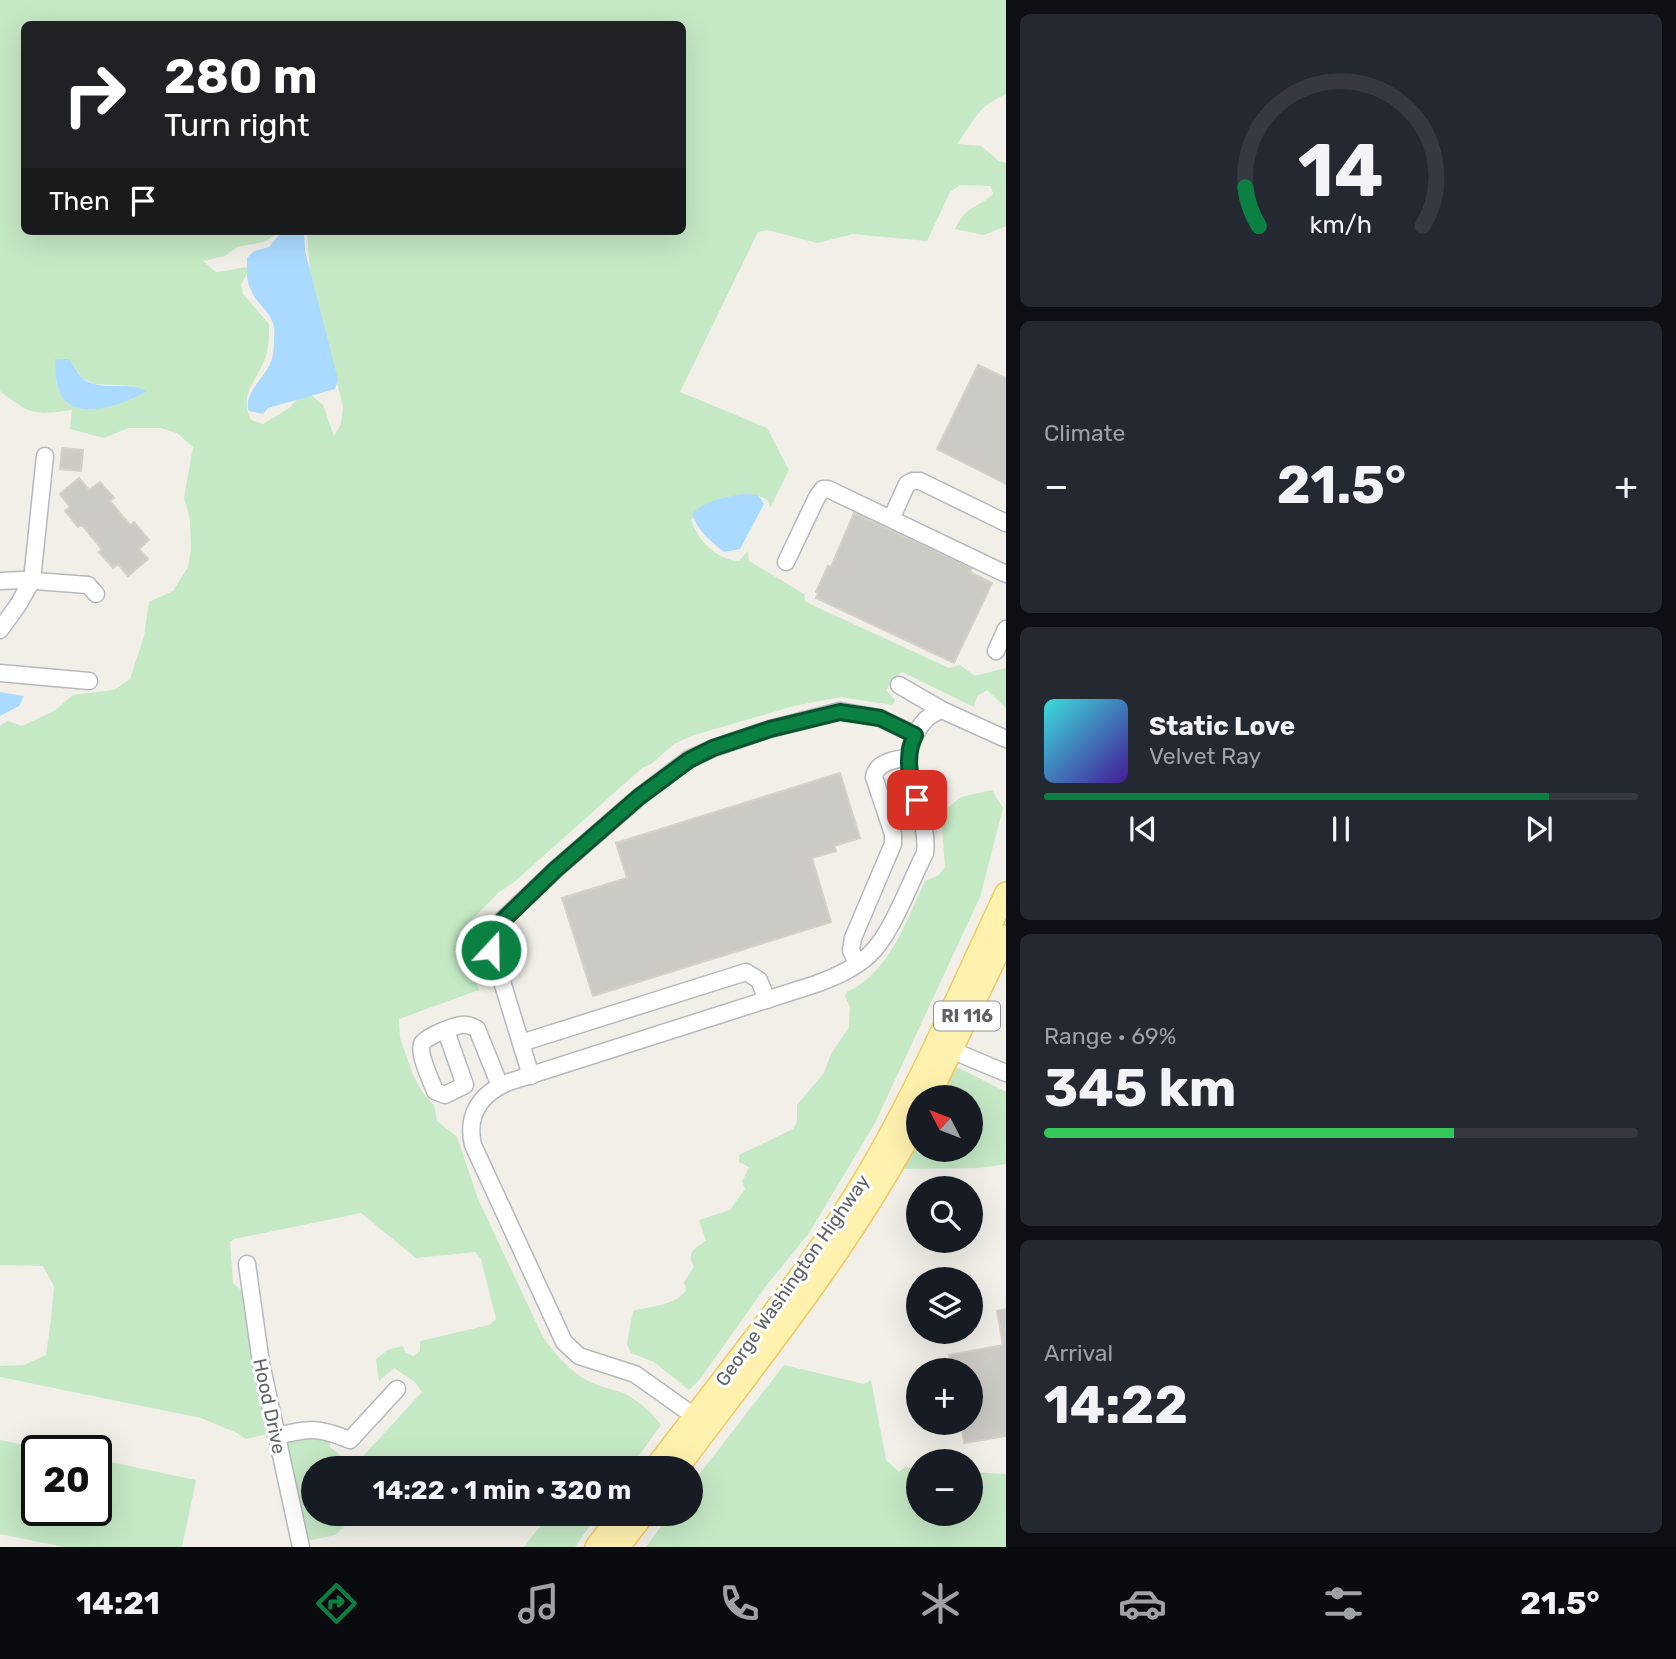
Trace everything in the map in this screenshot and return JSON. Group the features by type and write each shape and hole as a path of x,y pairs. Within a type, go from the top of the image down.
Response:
{"main road":[{"name":"George Washington Highway","path":"684,1456 702,1421 868,1172 916,1082 1006,893"},
{"name":"RI 116","path":"935,1085 1006,936"},
{"name":"George Washington Highway","path":"667,1456 702,1421 856,1226 906,1139"},
{"path":"597,1547 612,1526"},
{"path":"619,1547 635,1526"}],"street":[{"path":"0,630 23,598 32,580 45,456"},
{"path":"891,519 907,484 920,481 1006,523"},
{"path":"786,562 823,489 1006,574"},
{"path":"0,581 32,580 88,585 96,594"},
{"path":"996,651 1006,629"},
{"path":"0,673 89,681"},
{"path":"899,685 942,710 1006,739"},
{"path":"702,1421 635,1374 579,1356 564,1342 472,1145 472,1117 491,1090 500,1086 816,985 857,964 870,954 882,940 925,853 927,838 909,776 909,757 915,735 930,714 942,710"},
{"path":"531,1076 489,939 494,929 555,870 639,797 689,760 713,748 770,729 840,712 880,718 915,735"},
{"path":"857,964 851,950 852,938 892,844 893,834 874,777 875,771 881,765 909,757"},
{"path":"521,1044 746,972 759,980 767,1000"},
{"path":"446,1031 465,1085 445,1095 435,1091 421,1053 421,1045 426,1038 461,1025 477,1029 500,1086"},
{"path":"951,1050 1006,1073"},
{"name":"Hood Drive","path":"247,1264 257,1339 301,1547"},
{"path":"276,1436 322,1429 350,1440 397,1389"}],"green space":[{"path":"0,0 1006,0 1006,94 982,109 957,144 981,146 999,161 1006,163 1006,226 984,235 955,229 968,211 993,194 991,186 960,185 950,192 927,241 853,234 817,243 768,230 758,232 680,392 767,428 789,470 770,508 768,500 751,495 722,502 695,515 691,520 709,548 723,557 739,561 748,551 749,561 804,594 805,601 810,604 949,668 960,665 975,676 1006,668 1006,708 987,690 977,696 974,707 902,672 886,690 895,700 892,705 841,697 794,706 694,735 674,744 651,764 642,768 514,882 498,893 458,934 479,990 399,1019 400,1038 413,1075 423,1093 434,1105 437,1121 457,1137 478,1199 543,1337 562,1361 579,1376 623,1393 649,1411 661,1425 639,1456 363,1456 422,1392 415,1382 394,1368 379,1381 376,1359 388,1350 403,1346 405,1353 414,1356 420,1351 420,1341 489,1325 496,1319 481,1259 475,1252 416,1258 361,1213 230,1242 233,1283 254,1301 276,1432 246,1439 201,1418 0,1377 0,1366 24,1365 46,1355 54,1286 43,1266 0,1265 0,726 8,721 22,726 54,711 73,695 114,690 130,679 144,636 149,602 173,591 188,567 191,549 190,519 184,498 193,447 177,433 160,428 128,428 104,438 70,429 72,410 40,413 26,409 0,391","holes":["56,359 69,359 82,378 94,384 139,386 57,386"]},
{"path":"992,790 1003,808 980,897 875,1123 809,1233 689,1390 654,1362 631,1353 627,1344 633,1311 662,1305 676,1299 686,1290 684,1282 694,1267 691,1254 706,1240 699,1220 730,1210 745,1189 742,1182 749,1167 739,1162 739,1155 793,1129 797,1122 797,1105 824,1073 831,1054 849,1027 850,1007 845,996 847,992 875,972 886,959 925,881 939,875 945,867 941,813 961,797"},
{"path":"949,1063 1006,1092 1006,1164 980,1168 893,1169 906,1145 906,1162 984,1162 984,1085 938,1085"},
{"path":"784,1365 864,1384 871,1380 886,1460 899,1472 906,1467 906,1526 983,1526 983,1473 1006,1474 1006,1547 646,1547 661,1526 703,1526 703,1470"},
{"path":"318,1438 330,1441 330,1447 341,1456 301,1456 301,1526 345,1526 335,1535 302,1542 279,1441"},
{"path":"0,1440 21,1444 21,1526 112,1526 112,1462 196,1480 182,1547 64,1547 0,1534"},
{"path":"542,1526 590,1526 575,1547 524,1547"}],"water":[{"path":"279,235 304,235 305,251 338,380 335,389 268,408 263,414 249,411 248,405 252,392 272,359 274,329 270,316 249,286 247,258 254,251 269,247"},
{"path":"55,359 69,359 82,378 96,385 131,387 147,391 112,406 85,409 73,406 64,399 58,387"},
{"path":"744,494 758,495 764,504 740,549 724,552 709,540 692,514 710,502"},
{"path":"0,692 24,696 19,706 0,716"}],"building":[{"path":"978,365 1006,378 1006,484 937,449"},
{"path":"62,448 83,450 81,471 60,469"},
{"path":"79,478 89,490 100,482 114,498 110,501 130,525 134,522 149,540 139,549 148,559 128,576 118,564 113,568 99,552 102,549 82,525 78,527 65,511 70,507 60,494"},
{"path":"854,513 972,568 970,572 992,583 954,663 816,598 816,592 828,566 831,567"},
{"path":"840,773 860,838 834,846 836,851 812,858 831,922 593,996 562,898 627,878 616,843"},
{"path":"1006,1309 1006,1436 964,1443 963,1435 983,1435 983,1358 949,1358 949,1355 1003,1345 997,1311"}],"route":[{"path":"491,950 489,939 494,929 555,870 666,776 713,748 770,729 840,712 880,718 915,735 909,757 909,776 917,800"}]}
